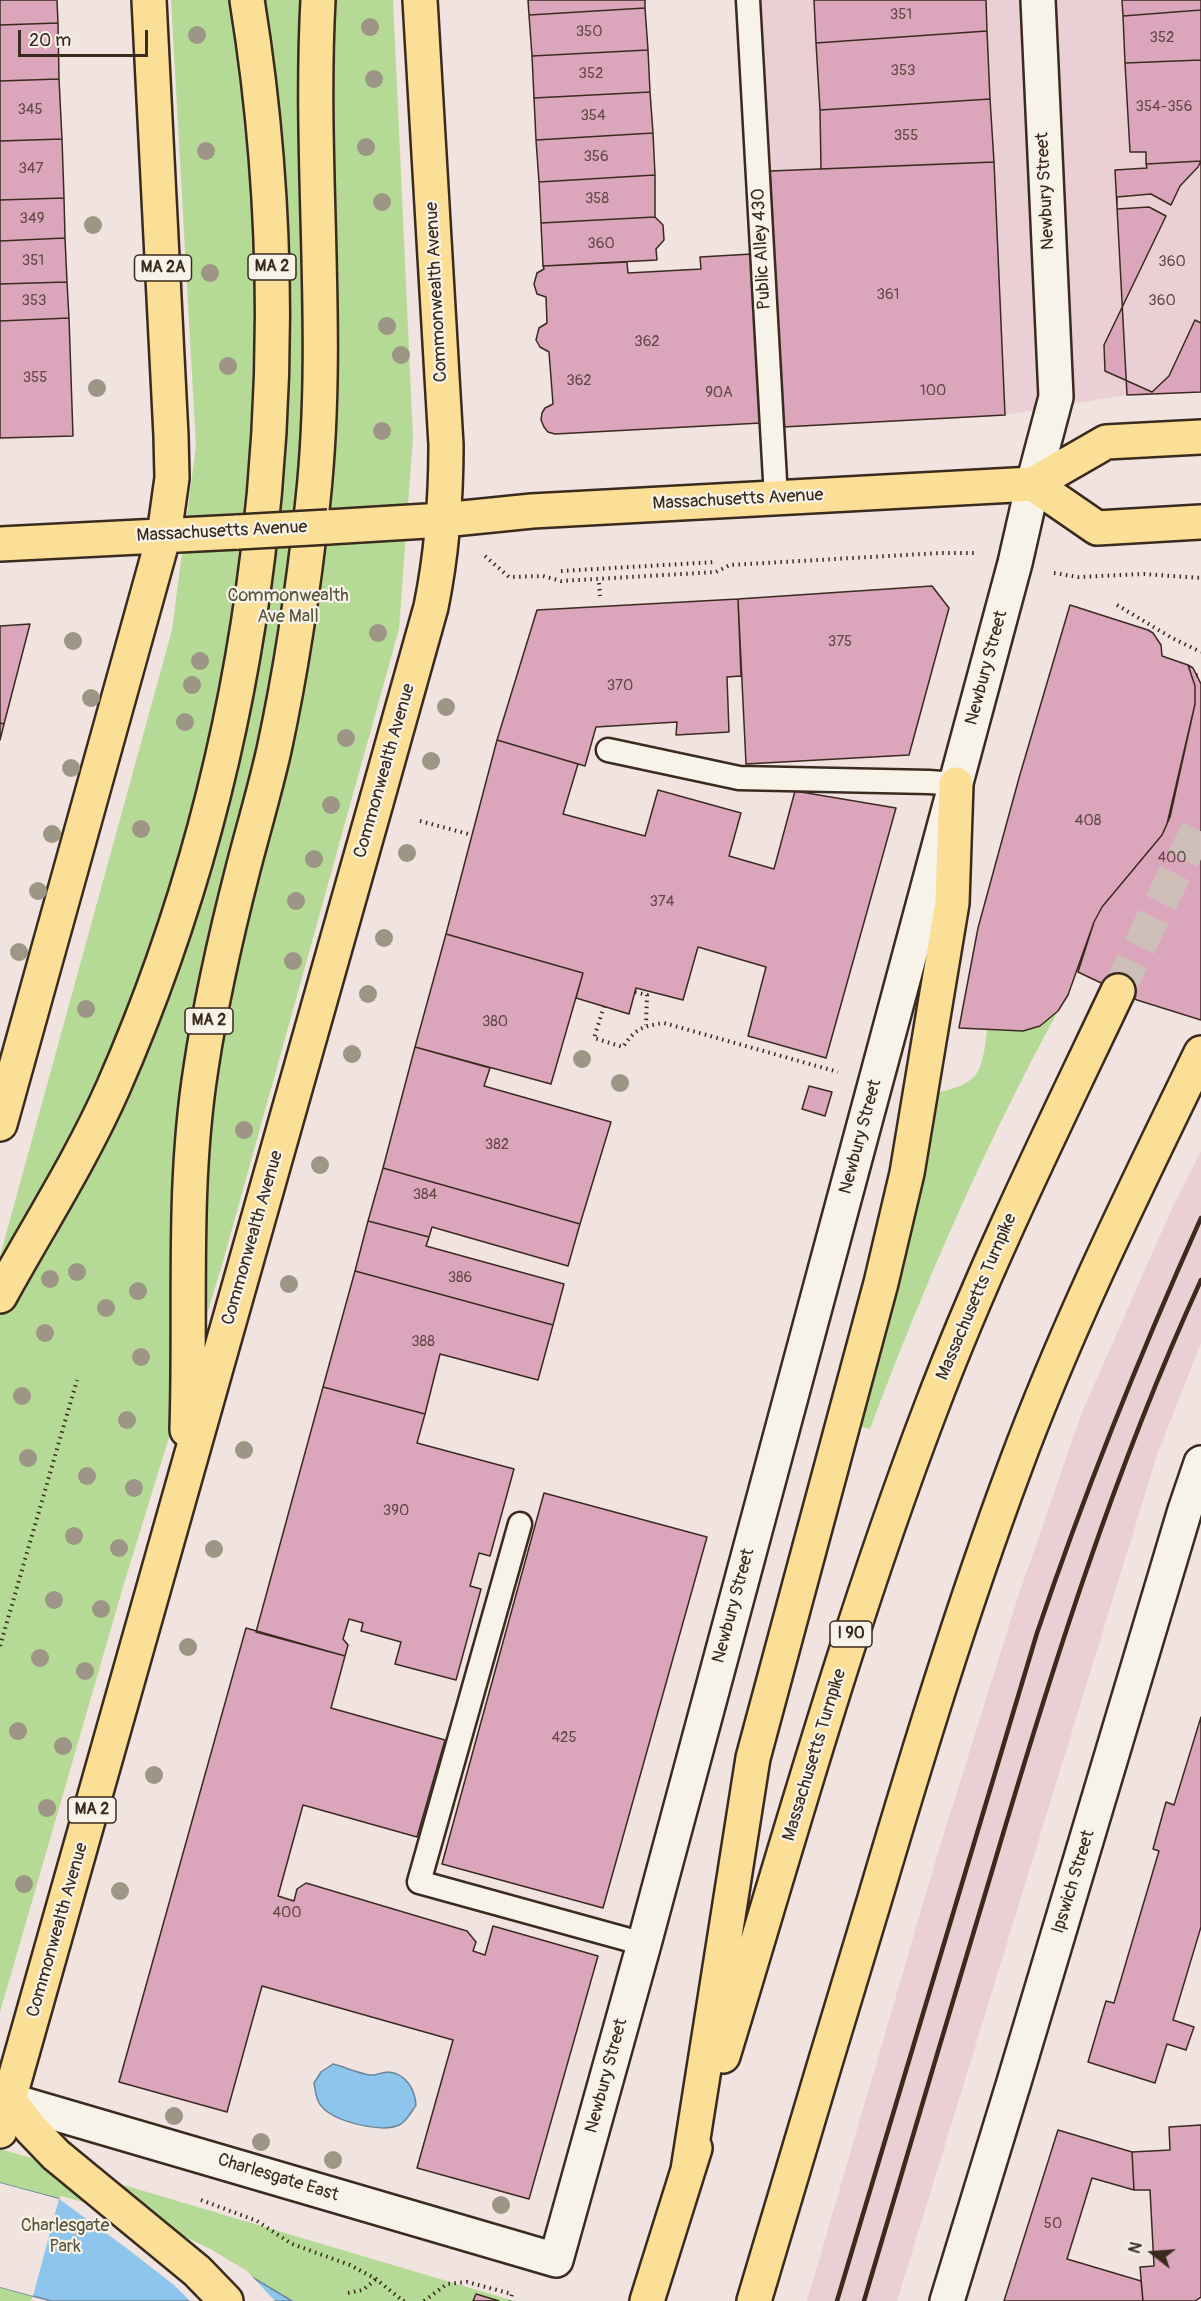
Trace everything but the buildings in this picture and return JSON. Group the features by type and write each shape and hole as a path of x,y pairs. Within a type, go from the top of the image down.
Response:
{"main road":[{"name":"MA 2A","path":"149,0 171,436 172,478 164,535"},
{"name":"MA 2","path":"0,1296 95,1126 153,988 180,913 205,829 239,675 265,481 272,354 272,244 268,176 258,78 246,0"},
{"name":"Commonwealth Avenue","path":"173,1520 187,1432 189,1188 195,1108 220,967 240,877 273,753 290,670 313,497 321,348 315,148 318,0"},
{"name":"Commonwealth Avenue","path":"0,2131 5,2098 173,1520 431,607 444,520 446,445 420,0"},
{"name":"Massachusetts Avenue","path":"0,544 444,520 532,511 1033,484 1106,442 1201,437"},
{"path":"1033,484 1097,528 1201,522"},
{"path":"0,1124 164,535"},
{"path":"688,2170 753,1758 881,1283 907,1173 952,903 956,784"},
{"name":"Massachusetts Turnpike","path":"647,2301 851,1633 903,1483 992,1259 1118,991"},
{"path":"754,2301 918,1755 963,1613 1015,1465 1074,1318 1116,1226 1201,1053"},
{"path":"5,2098 43,2143 197,2271 226,2301"}],"street":[{"name":"Newbury Street","path":"556,2260 644,1944 956,784 1015,563 1056,397 1038,0"},
{"name":"Ipswich Street","path":"947,2301 1201,1463"},
{"name":"Charlesgate East","path":"5,2098 556,2260"}],"lane":[{"name":"Public Alley 430","path":"748,0 776,498"},
{"path":"608,750 739,778 956,784"},
{"path":"520,1524 419,1882 644,1944"}],"path":[{"path":"444,520 509,577 543,576 561,581 716,572 730,565 940,553"},
{"path":"561,571 599,572 716,562"},
{"path":"1111,575 1144,574 1201,578"},
{"path":"599,583 600,596"},
{"path":"1117,605 1172,638 1201,652"},
{"path":"420,821 472,835"},
{"path":"635,992 647,995 646,1025"},
{"path":"603,1005 594,1038 623,1047 632,1034 646,1025 664,1023 848,1075"},
{"path":"0,1646 77,1380"},
{"path":"190,2197 257,2221 292,2244 350,2265 376,2279 403,2301 409,2301"},
{"path":"348,2293 363,2290 376,2279"},
{"path":"424,2301 447,2284 467,2282 512,2294 510,2301"}],"shaded area":[{"path":"755,0 1201,0 1201,392 1127,395 1005,415 783,427"},
{"path":"1201,1151 1201,1343 1157,1455 897,2301 807,2301 936,1859 1017,1600 1082,1412 1174,1204"}],"green space":[{"name":"Commonwealth Ave Mall","path":"171,0 393,0 413,437 399,629 222,1265 123,1587 0,2012 0,1256 172,630 196,446"},
{"path":"1058,1011 980,1165 934,1269 870,1429 857,1425 913,1218 939,1092 964,1084 977,1073 981,1065 987,1030 1025,1030 1041,1024"},
{"name":"Charlesgate Park","path":"0,2149 514,2301 51,2301 33,2296 31,2301 0,2301"}],"water":[{"path":"333,2064 370,2075 388,2072 400,2075 411,2088 416,2105 401,2124 384,2128 361,2125 331,2114 319,2103 314,2083 321,2072"},
{"path":"0,2183 127,2217 210,2252 292,2301 51,2301 0,2287"}],"pier":[{"path":"0,2183 59,2199 33,2296 0,2287"},
{"path":"61,2196 128,2214 174,2231 247,2271 275,2301 190,2301 174,2285 59,2199"}],"tunnel":[{"path":"1118,991 1201,824"}],"railway":[{"path":"837,2301 1037,1633 1114,1423 1201,1218"},
{"path":"864,2301 1014,1796 1061,1646 1140,1424 1201,1280"}]}
